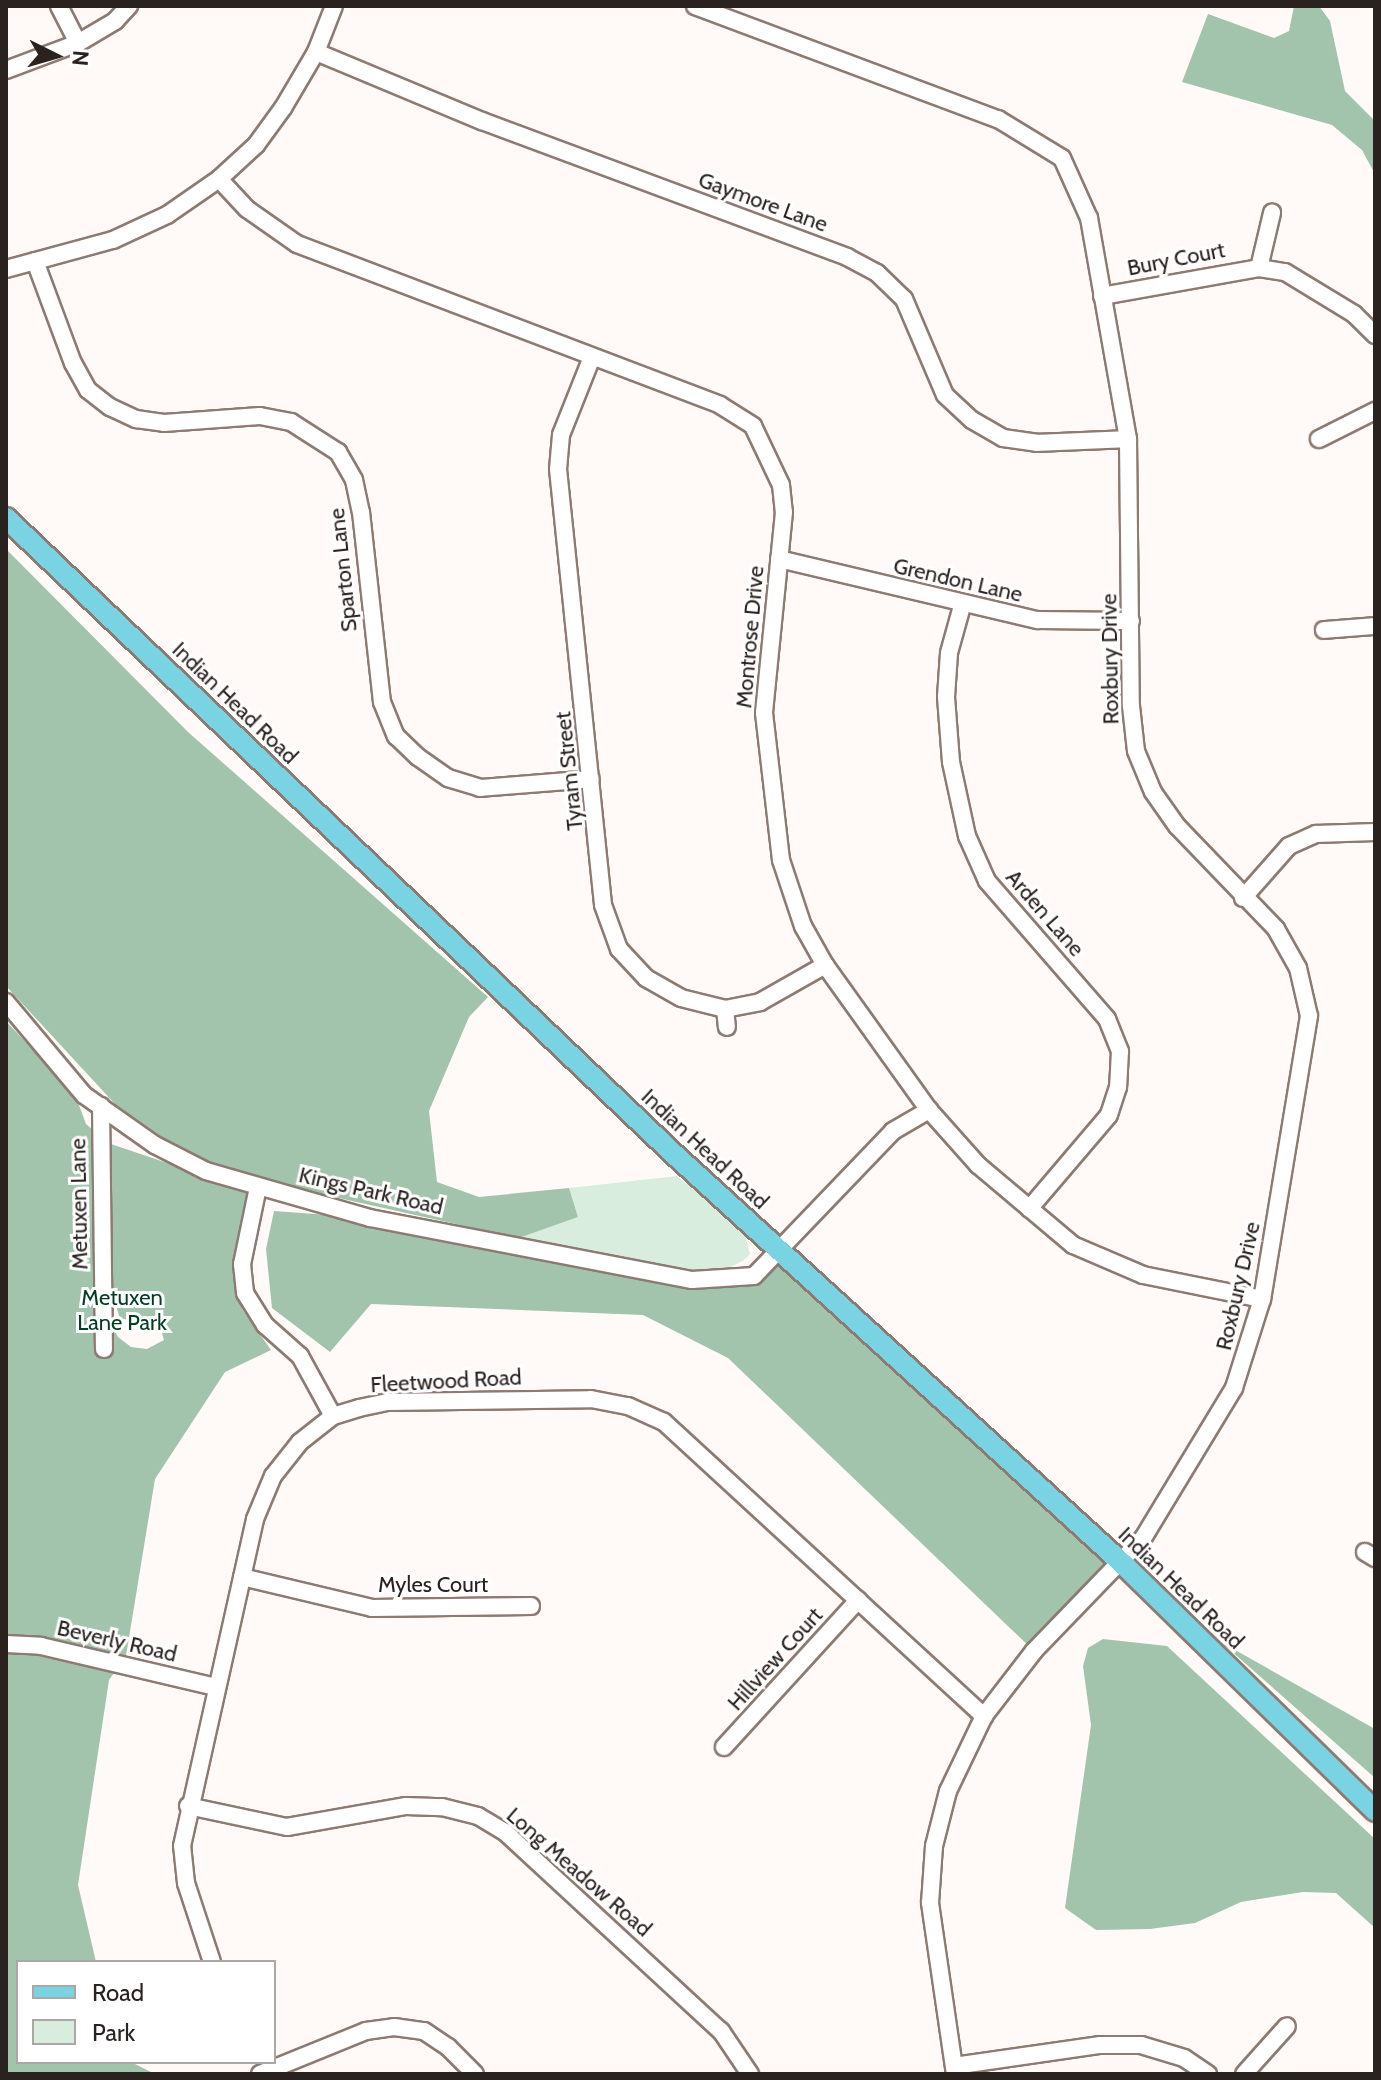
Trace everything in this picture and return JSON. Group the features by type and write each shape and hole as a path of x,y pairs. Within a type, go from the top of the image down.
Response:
{"main road":[{"name":"Indian Head Road","path":"6,518 781,1251 1123,1564 1375,1811"}],"street":[{"path":"59,6 78,43"},
{"path":"6,70 78,43 115,21 129,6"},
{"path":"6,269 113,240 167,215 219,179 256,145 316,52 334,6"},
{"name":"Roxbury Drive","path":"695,6 998,119 1062,158 1084,205 1128,439 1136,751 1153,792 1177,826 1276,929 1298,968 1309,1016 1262,1299 1234,1388 1123,1564 1034,1651 984,1716 948,1791 934,1846 930,1903 954,2070"},
{"name":"Gaymore Lane","path":"316,52 482,121 847,257 877,273 904,299 945,395 972,420 1003,438 1037,443 1128,439"},
{"name":"Montrose Drive","path":"219,179 247,209 297,244 720,405 753,426 781,485 779,559 764,713 779,845 803,926 825,965 929,1110 978,1165 1029,1209 1105,1263 1262,1299"},
{"path":"1272,213 1259,268 1285,272 1354,314 1375,335"},
{"name":"Sparton Lane","path":"35,261 73,363 88,390 110,407 136,419 164,423 270,418 318,435 338,452 354,480 361,512 382,702 396,736 418,757 448,778 480,788 591,779"},
{"name":"Bury Court","path":"1102,296 1259,268"},
{"name":"Tyram Street","path":"592,357 561,435 558,469 603,905 619,949 646,978 681,998 725,1009 760,1002 825,965"},
{"path":"1319,439 1375,411"},
{"name":"Grendon Lane","path":"779,559 962,606 1038,620 1131,621"},
{"name":"Arden Lane","path":"962,606 949,653 946,697 951,762 967,836 987,881 1107,1019 1120,1051 1118,1087 1109,1115 1029,1209"},
{"path":"1324,630 1375,626"},
{"path":"1243,898 1289,846 1316,834 1375,832"},
{"name":"Kings Park Road","path":"6,1002 84,1095 168,1152 206,1171 370,1218 692,1280 754,1276 893,1131 929,1110"},
{"path":"725,1009 727,1027"},
{"name":"Metuxen Lane","path":"101,1106 104,1349"},
{"path":"258,1187 242,1264 245,1293 265,1325 300,1356 333,1416"},
{"name":"Fleetwood Road","path":"211,1960 186,1883 182,1846 188,1806 255,1519 273,1476 300,1442 333,1416 387,1402 591,1399 628,1406 664,1422 695,1445 984,1716"},
{"name":"Myles Court","path":"242,1577 372,1608 531,1606"},
{"name":"Hillview Court","path":"724,1747 858,1600"},
{"name":"Beverly Road","path":"6,1644 41,1646 216,1687"},
{"name":"Long Meadow Road","path":"188,1806 287,1827 406,1806 442,1807 478,1816 505,1832 721,2031 750,2074"},
{"path":"1244,2074 1287,2026"},
{"path":"259,2074 366,2031 394,2027 424,2031 448,2047 475,2074"},
{"path":"954,2070 1100,2045 1141,2045 1184,2058 1208,2074"}],"green space":[{"path":"1294,6 1319,6 1330,21 1345,91 1375,121 1375,174 1362,150 1332,125 1182,82 1208,14 1274,38 1289,31"},
{"path":"6,549 188,732 488,997 469,1017 429,1111 437,1182 479,1197 569,1188 578,1217 519,1238 262,1181 188,1155 115,1104 6,986"},
{"name":"Metuxen Lane Park","path":"6,1021 76,1097 86,1124 108,1143 250,1191 235,1273 242,1309 271,1350 225,1372 155,1479 126,1656 109,1680 78,1885 96,1960 16,1960 16,2064 135,2064 153,2073 216,2074 6,2074","holes":["115,1302 120,1319 158,1320 164,1340 147,1349 131,1347 118,1337 112,1325"]},
{"path":"677,1176 744,1230 750,1254 743,1261 724,1270 696,1271 519,1238 578,1217 569,1188"},
{"path":"274,1211 370,1218 692,1280 753,1276 781,1251 1123,1564 1034,1651 728,1358 643,1315 371,1304 330,1352 272,1308 266,1249"},
{"path":"1103,1639 1167,1646 1375,1839 1375,1928 1336,1893 1303,1892 1241,1902 1195,1923 1150,1929 1096,1930 1065,1908 1091,1725 1083,1666 1088,1648"},
{"path":"1221,1642 1375,1729 1375,1778"}]}
